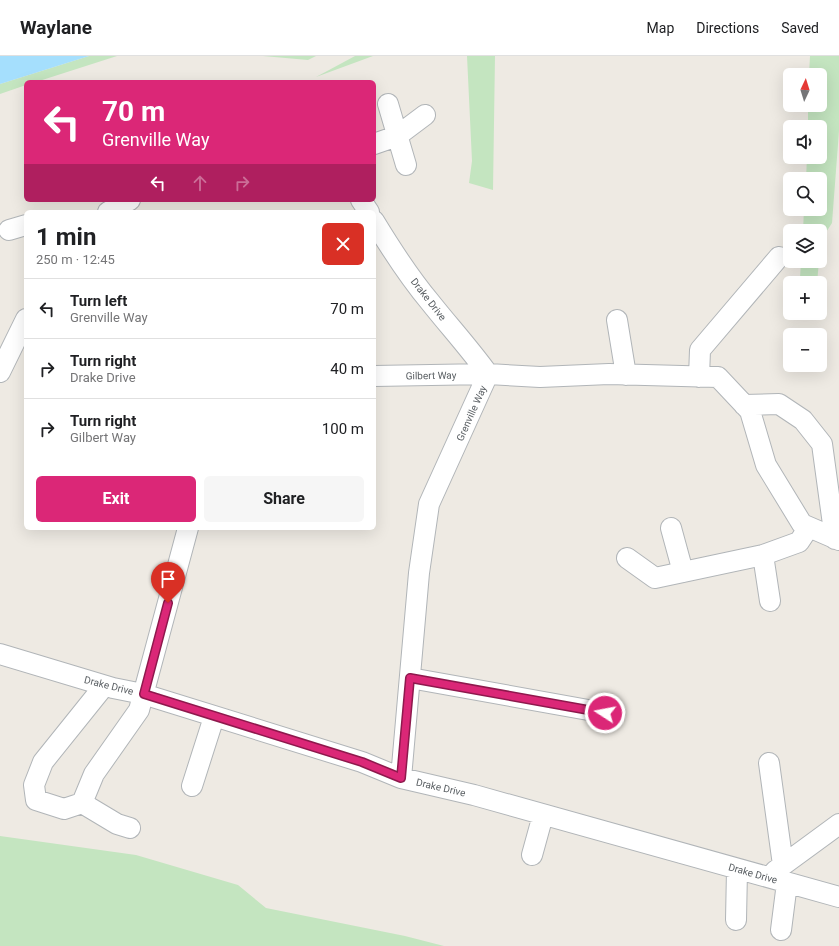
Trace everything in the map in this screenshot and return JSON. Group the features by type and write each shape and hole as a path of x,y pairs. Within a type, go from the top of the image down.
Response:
{"lane":[{"path":"388,104 406,165"},
{"path":"376,143 397,136 425,114"},
{"path":"112,210 126,202"},
{"name":"Drake Drive","path":"376,224 392,250 430,302 465,342 488,374"},
{"path":"699,377 700,350 779,257"},
{"path":"617,320 626,375"},
{"path":"0,372 24,323"},
{"name":"Grenville Way","path":"401,778 419,573 429,504 488,374 540,377 626,375 718,377 750,411 766,465 802,524 837,540"},
{"name":"Gilbert Way","path":"376,376 488,374"},
{"path":"744,405 780,404 803,420 822,444 837,540"},
{"path":"627,558 655,578 763,555 799,542 809,527"},
{"path":"671,528 683,572"},
{"path":"104,686 43,762 34,784 36,800 64,809 82,803 94,774 138,710 144,694 187,530"},
{"path":"763,555 770,601"},
{"name":"Drake Drive","path":"0,654 104,686 144,694 362,762 401,778 474,795 737,870 767,877 785,874 839,897"},
{"path":"410,678 605,713"},
{"path":"192,786 214,717"},
{"path":"769,763 785,874 781,930"},
{"path":"82,803 117,824 130,828"},
{"path":"532,855 543,815"},
{"path":"785,874 839,824"},
{"path":"736,920 737,870"}],"green space":[{"path":"89,56 117,56 42,80 24,80 24,86 0,94 0,84"},
{"path":"263,56 316,56 308,60"},
{"path":"355,56 373,56 316,77"},
{"path":"467,56 495,56 493,190 469,183 472,161"},
{"path":"810,56 839,56 839,131 832,223 827,231 827,224 803,224 804,216 827,216 827,172 806,172 807,164 827,164 827,120 808,120 808,112 827,112 827,68 809,68"},
{"path":"801,268 818,268 818,276 800,276"},
{"path":"0,836 136,855 238,885 266,908 405,936 444,946 0,946"}],"water":[{"path":"0,56 89,56 0,84"}],"route":[{"path":"168,603 144,694 266,734 362,762 401,778 410,678 605,713"}]}
